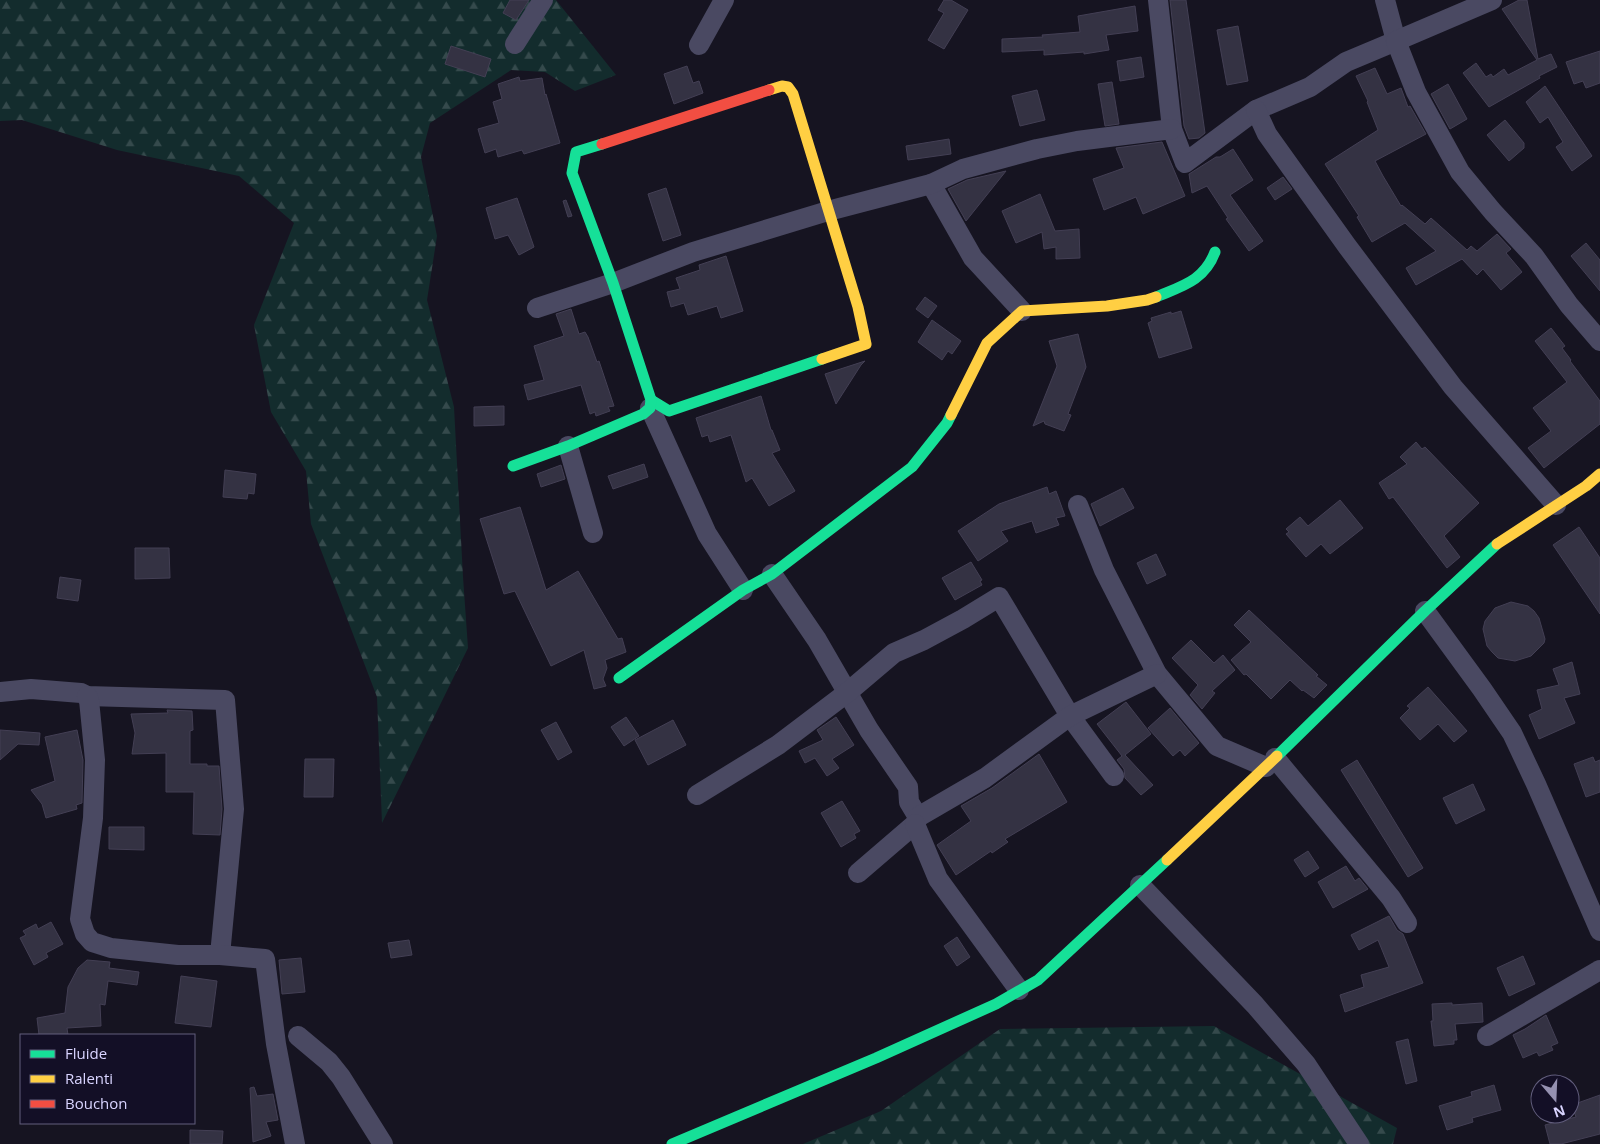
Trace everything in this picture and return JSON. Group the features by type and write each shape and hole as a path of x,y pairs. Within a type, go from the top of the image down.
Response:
{"street":[{"path":"515,44 543,0"},
{"path":"699,45 724,0"},
{"path":"1158,0 1172,128 1184,163 1256,110 1310,87 1346,62 1492,0"},
{"path":"1385,0 1396,41 1416,92 1460,172 1493,212 1534,256 1569,306 1600,341"},
{"path":"651,404 669,411 866,344 858,307 793,94 788,87 782,86 576,152 572,173 613,283 651,404 707,534 743,590"},
{"path":"1256,110 1267,134 1447,379 1556,505"},
{"path":"537,308 613,283 693,252 828,211 931,184 963,169 1037,149 1077,141 1172,128"},
{"path":"931,184 973,258 1022,311"},
{"path":"619,678 743,590 772,574 912,467 947,423 987,343 1022,311 1107,306 1147,300 1191,283 1210,265 1214,252"},
{"path":"513,466 568,446 643,414 651,404"},
{"path":"568,446 593,533"},
{"path":"672,1144 996,1004 1038,980 1270,763 1425,611 1497,544 1586,486 1600,474"},
{"path":"1078,505 1104,570 1157,674 1217,746 1270,763 1390,898 1407,923"},
{"path":"772,574 817,640 869,730 908,788 909,802 938,879 1020,990"},
{"path":"697,795 778,744 848,692 894,653 924,640 999,597 1070,716 1114,776"},
{"path":"1425,611 1512,732 1600,931"},
{"path":"858,873 916,821 985,778 1070,716 1157,674"},
{"path":"0,692 31,689 82,693 89,700 95,760 93,818 80,919 85,934 92,942 111,948 265,959 276,1044 295,1144"},
{"path":"86,696 225,700 234,809 220,955"},
{"path":"1140,885 1255,1005 1300,1057 1359,1144"},
{"path":"1487,1036 1600,970"},
{"path":"298,1036 329,1062 341,1077 383,1144"}],"green space":[{"path":"0,0 556,0 616,75 575,91 545,72 511,70 430,123 421,157 437,236 427,300 454,407 468,648 382,823 377,697 311,524 306,471 271,412 254,325 294,223 239,176 117,150 22,120 0,121"},
{"path":"1214,1026 1397,1128 1393,1144 803,1144 881,1111 1000,1029"}],"building":[{"path":"510,0 529,0 516,20 503,13"},
{"path":"944,0 951,0 968,10 944,49 928,40 944,13 938,10"},
{"path":"1170,0 1186,0 1205,133 1199,138 1189,139 1184,126"},
{"path":"1519,0 1527,0 1538,59 1551,54 1557,67 1489,107 1463,73 1476,63 1486,77 1491,74 1493,77 1504,69 1508,75 1537,60 1502,9"},
{"path":"1135,6 1138,31 1106,35 1109,50 1084,54 1084,52 1044,55 1044,50 1002,52 1002,39 1043,37 1042,35 1080,32 1078,16"},
{"path":"1238,26 1248,81 1227,85 1217,30"},
{"path":"451,46 491,59 485,77 445,64"},
{"path":"1600,51 1600,83 1586,88 1583,81 1574,84 1566,62"},
{"path":"1141,57 1144,77 1120,81 1117,61"},
{"path":"687,66 693,83 699,81 703,93 674,104 664,74"},
{"path":"1375,68 1387,94 1401,88 1408,107 1410,106 1426,134 1375,161 1383,176 1401,206 1425,224 1431,218 1467,250 1471,246 1477,251 1497,234 1511,249 1506,253 1522,272 1501,290 1483,269 1477,275 1462,259 1416,285 1406,268 1436,251 1405,223 1372,242 1357,217 1359,216 1325,164 1378,130 1368,101 1356,76"},
{"path":"519,77 520,81 542,78 545,95 560,143 524,154 522,150 498,157 496,149 485,153 478,129 499,123 493,102 502,99 498,84"},
{"path":"1112,82 1119,124 1105,126 1098,84"},
{"path":"1448,84 1467,119 1450,129 1431,94"},
{"path":"1545,86 1592,156 1572,171 1556,147 1563,142 1548,117 1540,123 1526,102"},
{"path":"1037,90 1045,120 1020,126 1012,96"},
{"path":"1505,120 1524,143 1524,148 1509,161 1487,135"},
{"path":"949,139 951,154 908,160 906,146"},
{"path":"1162,142 1185,196 1143,214 1136,197 1104,210 1093,179 1124,168 1116,148"},
{"path":"1233,149 1253,180 1230,195 1263,241 1249,251 1226,219 1228,218 1207,186 1192,193 1189,174"},
{"path":"1006,171 966,221 948,189 967,180"},
{"path":"1283,177 1292,189 1275,200 1267,188"},
{"path":"666,188 681,235 663,241 648,194"},
{"path":"1040,194 1055,231 1079,229 1080,258 1056,259 1056,247 1044,249 1042,232 1016,243 1002,211"},
{"path":"517,198 534,247 519,255 508,235 495,239 486,208"},
{"path":"566,200 572,216 568,217 563,201"},
{"path":"1586,243 1600,260 1600,291 1571,256"},
{"path":"726,256 743,311 721,318 717,306 688,315 684,303 671,307 667,292 680,289 676,278 700,270 699,265"},
{"path":"925,297 937,306 928,318 916,309"},
{"path":"571,309 579,334 585,332 597,362 599,361 614,406 608,407 610,411 596,416 595,412 590,414 581,385 528,400 524,385 544,380 534,346 564,336 556,314"},
{"path":"1181,311 1192,348 1159,358 1148,323 1152,321 1151,318"},
{"path":"932,320 961,341 952,354 948,351 942,360 918,342"},
{"path":"1551,328 1565,346 1562,348 1570,361 1600,401 1600,424 1544,468 1528,448 1551,431 1533,408 1567,382 1535,341"},
{"path":"1078,334 1086,367 1068,414 1071,415 1064,431 1045,424 1044,421 1033,426 1057,366 1049,341"},
{"path":"865,361 861,365 836,404 825,374"},
{"path":"761,396 771,430 780,450 772,453 795,491 769,506 752,478 746,482 731,435 710,442 708,435 702,437 696,418"},
{"path":"504,406 504,425 474,426 474,407"},
{"path":"1416,442 1422,449 1425,447 1479,503 1444,536 1460,557 1447,568 1393,497 1389,499 1379,483 1407,464 1400,457"},
{"path":"644,464 648,477 613,489 608,476"},
{"path":"561,465 565,479 541,487 537,474"},
{"path":"225,470 256,474 254,494 248,493 247,499 223,497"},
{"path":"1047,487 1049,494 1056,491 1065,516 1056,518 1059,525 1036,533 1032,521 1001,531 1008,541 978,561 958,531 999,504"},
{"path":"1123,488 1134,508 1100,526 1091,504"},
{"path":"1340,500 1363,528 1330,554 1321,544 1306,557 1286,534 1289,532 1286,529 1300,517 1308,526"},
{"path":"520,507 546,590 578,571 618,639 622,638 626,652 605,660 607,668 603,679 606,686 594,689 584,650 551,666 515,591 504,594 480,519"},
{"path":"1579,527 1600,558 1600,614 1553,545"},
{"path":"135,548 169,548 170,578 135,579"},
{"path":"1156,554 1166,575 1147,584 1137,563"},
{"path":"971,562 982,580 980,581 982,585 955,600 942,578"},
{"path":"60,577 81,580 78,601 57,598"},
{"path":"1511,602 1528,606 1534,611 1539,618 1545,639 1544,643 1531,656 1515,661 1498,658 1492,652 1487,646 1483,629 1485,621 1495,608"},
{"path":"1249,610 1327,685 1314,698 1302,691 1290,680 1271,699 1246,674 1244,675 1231,660 1251,642 1234,625"},
{"path":"1191,640 1214,663 1223,655 1235,670 1212,691 1215,693 1202,709 1190,695 1198,685 1172,658"},
{"path":"1572,662 1580,694 1564,698 1575,723 1539,739 1529,715 1542,709 1537,690 1559,685 1553,669"},
{"path":"1428,687 1467,731 1454,742 1438,724 1420,740 1400,718 1410,708 1407,706"},
{"path":"1126,702 1151,734 1125,755 1153,785 1141,795 1125,778 1124,769 1117,760 1122,756 1097,724"},
{"path":"1170,708 1199,743 1185,756 1180,750 1173,756 1148,728"},
{"path":"167,710 192,711 193,730 190,731 190,764 219,766 222,809 220,835 193,834 194,792 166,792 166,753 132,754 135,733 131,714 168,713"},
{"path":"626,717 639,736 624,746 611,727"},
{"path":"836,717 854,745 832,759 839,768 827,776 815,758 805,763 799,751 823,740 817,730"},
{"path":"673,720 686,745 648,765 635,740"},
{"path":"556,722 572,752 558,760 541,730"},
{"path":"0,730 40,733 39,745 18,744 0,760"},
{"path":"77,730 83,760 82,803 76,805 77,809 46,818 42,804 31,790 55,781 45,737"},
{"path":"1039,754 1067,802 1005,839 1008,842 992,853 991,851 956,875 937,845 971,821 961,806 992,788"},
{"path":"1593,757 1595,762 1600,760 1600,792 1586,797 1574,764"},
{"path":"305,759 334,759 333,797 304,797"},
{"path":"1357,760 1423,868 1408,877 1341,770"},
{"path":"1473,784 1485,810 1456,824 1443,798"},
{"path":"842,801 860,831 854,834 856,838 841,847 821,813"},
{"path":"109,827 144,827 144,850 109,849"},
{"path":"1308,851 1319,868 1305,877 1294,860"},
{"path":"1346,866 1355,881 1359,878 1368,889 1333,908 1318,882"},
{"path":"1389,916 1397,930 1403,934 1423,983 1345,1012 1340,995 1364,987 1361,975 1389,967 1378,940 1359,950 1351,935"},
{"path":"51,922 63,944 46,953 48,957 34,965 20,938 26,935 23,931 36,924 38,929"},
{"path":"957,937 970,957 957,966 944,946"},
{"path":"409,940 412,955 391,958 388,943"},
{"path":"1523,956 1535,984 1509,996 1497,968"},
{"path":"301,958 305,992 282,994 279,960"},
{"path":"87,960 110,962 109,968 139,972 137,985 108,981 105,1005 100,1004 101,1026 67,1028 68,1034 39,1034 37,1018 65,1013 68,987 78,968"},
{"path":"181,976 217,981 211,1027 175,1023"},
{"path":"1452,1003 1452,1005 1482,1003 1483,1022 1455,1024 1457,1040 1454,1040 1454,1044 1434,1046 1431,1021 1433,1021 1432,1004"},
{"path":"1546,1015 1558,1043 1551,1046 1553,1050 1539,1056 1537,1052 1523,1058 1513,1035"},
{"path":"1408,1039 1417,1081 1406,1084 1396,1042"},
{"path":"1494,1085 1501,1110 1472,1118 1473,1122 1447,1130 1439,1106 1472,1096 1471,1092"},
{"path":"254,1087 257,1096 273,1094 278,1120 266,1122 271,1136 253,1142 250,1088"},
{"path":"1600,1095 1600,1134 1561,1144 1550,1144 1545,1125 1580,1124 1580,1102"},
{"path":"190,1130 223,1131 222,1144 190,1144"}],"traffic: fast":[{"path":"513,466 568,446 643,414 650,408 651,400 613,283 572,173 576,152 602,144"},
{"path":"1156,297 1183,286 1198,276 1205,270 1215,252"},
{"path":"651,400 669,411 822,359"},
{"path":"619,678 743,590 772,574 912,467 947,423 951,415"},
{"path":"1277,756 1425,611 1497,544"},
{"path":"672,1144 876,1058 996,1004 1038,980 1167,860"}],"traffic: slow":[{"path":"769,90 782,86 788,87 793,94 858,307 866,344 822,359"},
{"path":"951,415 987,343 1022,311 1107,306 1156,297"},
{"path":"1497,544 1586,486 1600,474"},
{"path":"1167,860 1277,756"}],"traffic: jam":[{"path":"602,144 769,90"}]}
